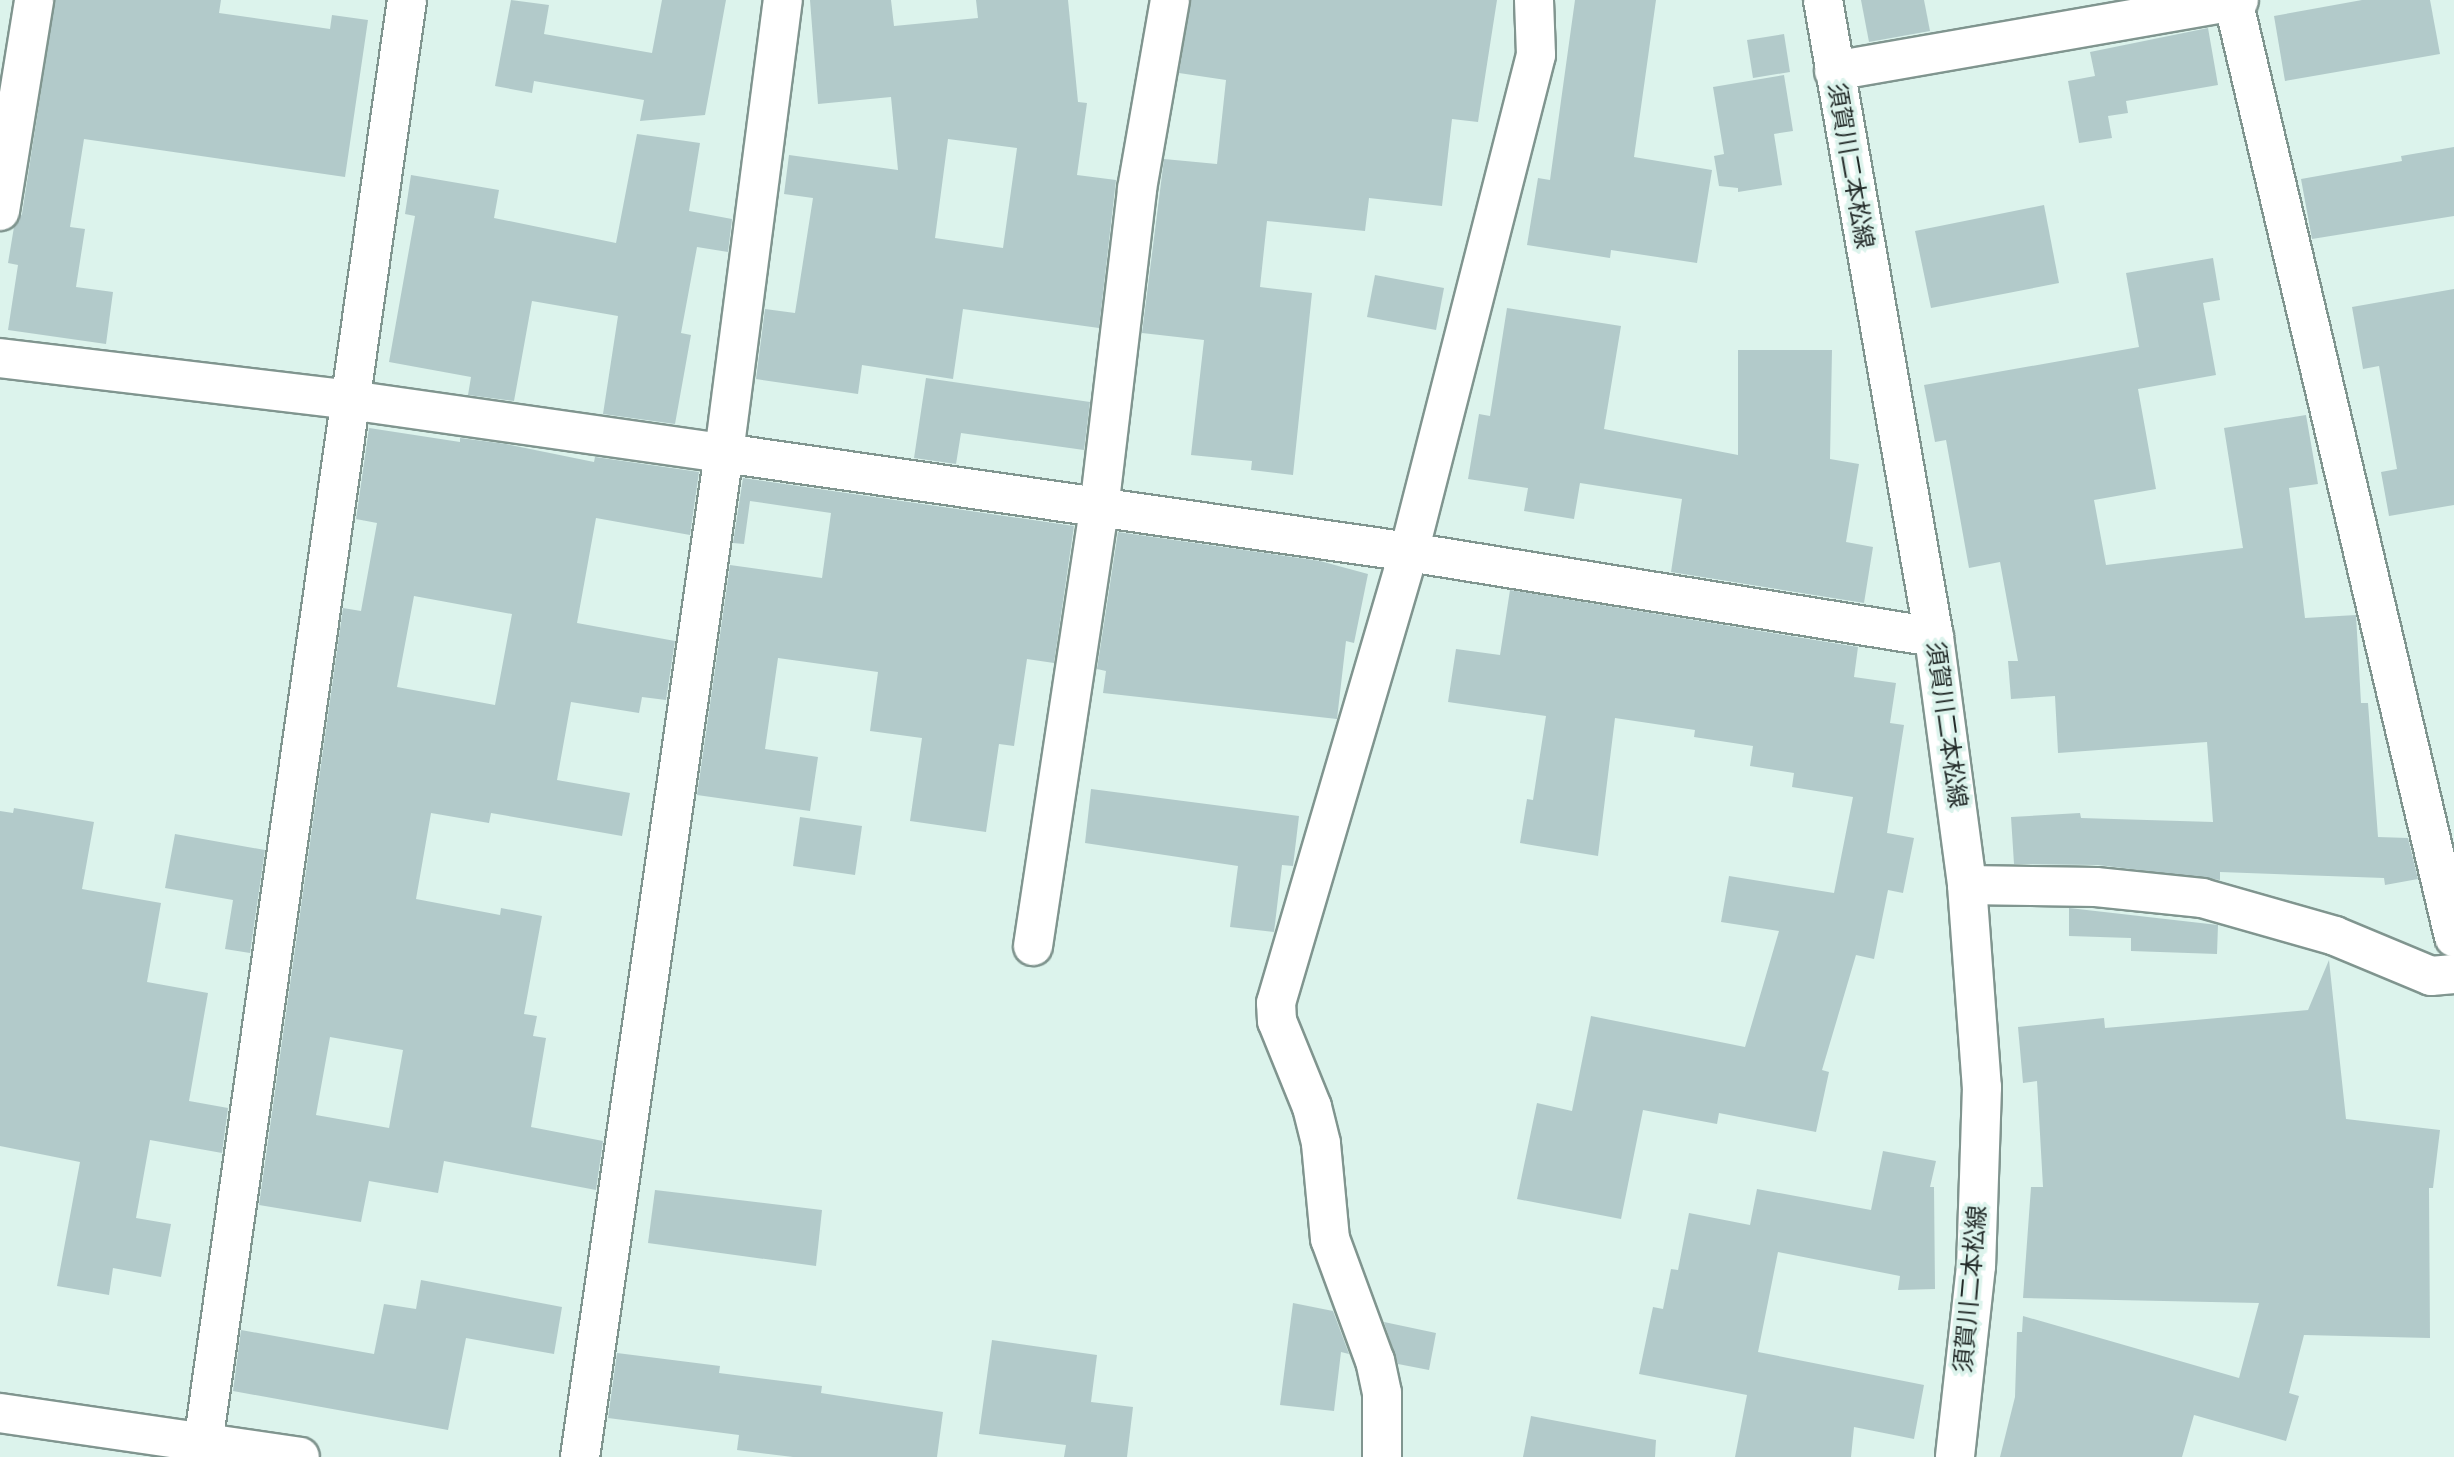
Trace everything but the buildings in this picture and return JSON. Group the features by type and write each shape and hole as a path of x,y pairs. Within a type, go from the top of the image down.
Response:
{"street":[{"path":"0,211 34,0"},
{"path":"203,1444 407,0"},
{"path":"580,1457 724,453 783,0"},
{"path":"1033,946 1099,509 1137,189 1170,0"},
{"path":"1382,1457 1382,1393 1375,1361 1330,1239 1321,1143 1312,1107 1277,1021 1276,1003 1409,552 1536,55 1534,0"},
{"name":"須賀川二本松線","path":"1823,0 1934,637 1967,885 1982,1087 1976,1266 1955,1457"},
{"path":"2233,0 2454,937"},
{"path":"1834,71 2239,0"},
{"path":"0,358 349,400 724,453 1409,552 1934,637"},
{"path":"1967,885 2096,887 2202,898 2335,936 2431,976 2454,974"},
{"path":"0,1413 300,1457"}]}
